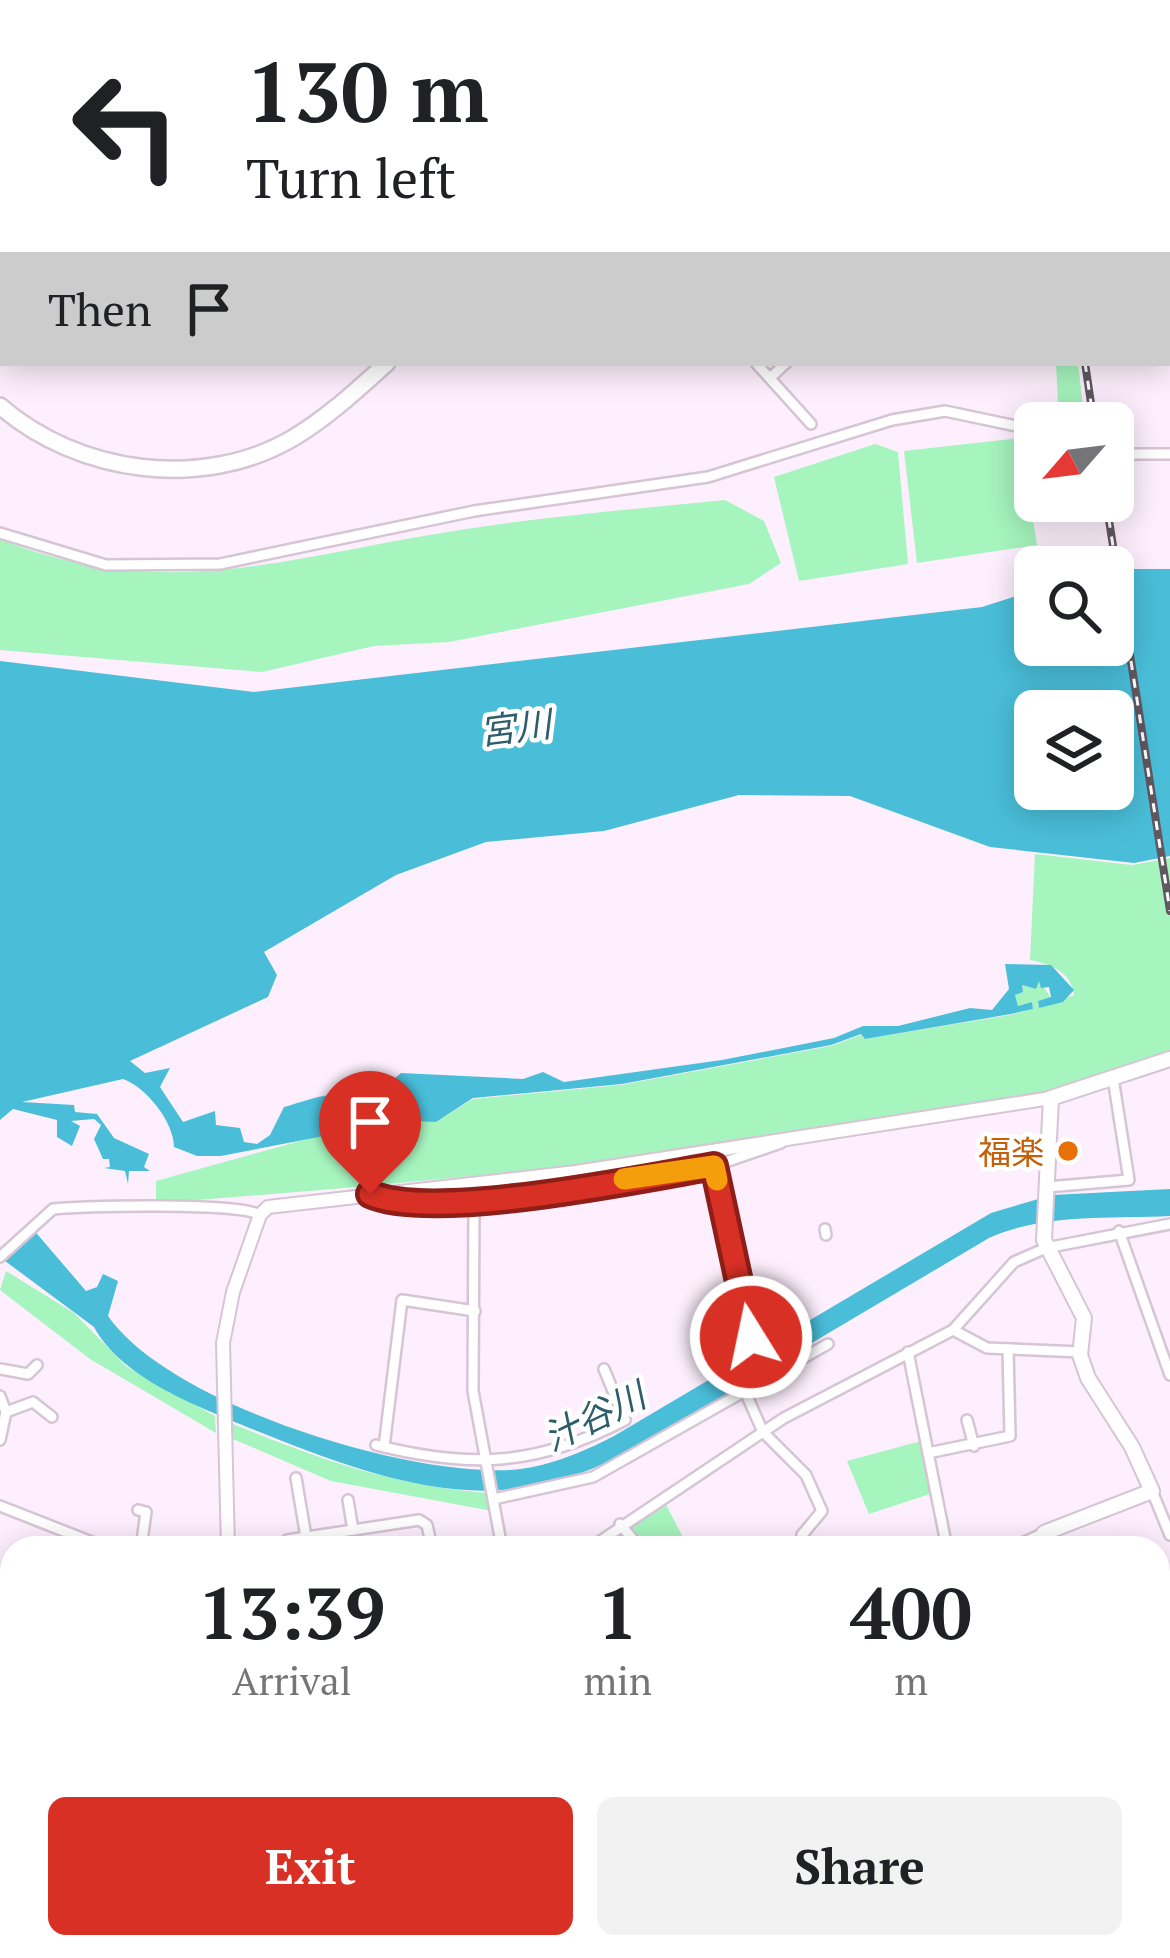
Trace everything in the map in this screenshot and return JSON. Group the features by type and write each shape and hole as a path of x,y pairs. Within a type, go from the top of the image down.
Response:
{"main road":[{"path":"0,406 36,432 98,460 158,469 214,466 292,439 383,366"},
{"path":"1058,1536 1152,1491 1132,1447 1088,1378 1081,1352 1084,1318 1046,1248 1043,1228 1051,1098 1170,1059"}],"street":[{"path":"760,366 812,424"},
{"path":"770,378 783,366"},
{"path":"0,533 106,565 220,564 474,511 707,477 892,420 945,411 1014,426"},
{"path":"1134,454 1170,454"},
{"path":"1045,1188 1129,1180 1112,1078"},
{"path":"228,1536 222,1387 229,1305 260,1215 284,1202 474,1186 1051,1098"},
{"path":"370,1194 407,1202 474,1203 714,1166 773,1149 785,1140"},
{"path":"714,1166 751,1337 730,1358 763,1432 816,1492 822,1511 803,1536"},
{"path":"474,1203 474,1406 500,1536"},
{"path":"0,1257 44,1212 61,1208 205,1205 249,1208 260,1215"},
{"path":"605,1536 763,1432 953,1330 1003,1269 1046,1248 1170,1224"},
{"path":"1119,1231 1170,1375"},
{"path":"475,1311 401,1300 380,1446 434,1459 488,1463 540,1456 625,1420 604,1369"},
{"path":"953,1330 971,1344 1081,1352"},
{"path":"493,1496 593,1477 828,1344"},
{"path":"928,1453 1010,1436 1007,1349"},
{"path":"908,1352 945,1536"},
{"path":"0,1369 28,1374 37,1365"},
{"path":"0,1396 6,1412 0,1440"},
{"path":"6,1412 32,1402 52,1417"},
{"path":"967,1420 974,1446"},
{"path":"296,1478 306,1536"},
{"path":"1152,1491 1170,1534"},
{"path":"348,1500 352,1530"},
{"path":"0,1505 77,1536"},
{"path":"138,1510 146,1512 142,1536"},
{"path":"313,1536 424,1521 428,1536"},
{"path":"620,1524 630,1536"}],"green space":[{"path":"1056,366 1078,366 1083,402 1058,402"},
{"path":"1014,439 1014,522 1033,522 1037,545 917,563 904,451"},
{"path":"875,444 898,452 908,564 799,581 774,477"},
{"path":"725,500 764,521 781,563 749,584 449,642 374,646 262,672 0,650 0,539 61,559 118,569 230,569 460,530"},
{"path":"1035,854 1132,865 1170,858 1170,1059 1004,1103 778,1140 510,1172 156,1203 156,1181 311,1138 402,1122 436,1122 473,1099 621,1085 831,1046 861,1035 865,1039 1010,1015 1033,1009 1032,1002 1018,1006 1015,995 1023,992 1022,985 1035,989 1034,982 1040,981 1051,998 1038,1001 1039,1008 1074,995 1059,970 1030,960"},
{"path":"6,1271 74,1313 127,1367 215,1416 216,1433 90,1359 0,1290"},
{"path":"233,1424 358,1469 422,1485 489,1493 492,1511 331,1481 233,1439"},
{"path":"921,1441 930,1494 869,1514 847,1461"},
{"path":"662,1497 682,1536 630,1536 620,1524"}],"water":[{"name":"宮川","path":"1134,569 1170,569 1170,856 1134,863 990,847 850,796 739,795 604,831 486,842 396,875 264,952 277,975 268,997 130,1061 145,1073 170,1068 160,1087 183,1122 215,1111 216,1125 240,1128 244,1142 257,1144 270,1135 284,1107 367,1092 401,1073 523,1079 543,1072 564,1082 722,1060 834,1038 863,1026 898,1026 970,1008 992,1010 1009,989 1005,964 1051,965 1074,990 1063,1002 1039,1008 1038,1001 1051,997 1049,987 1041,988 1039,981 1036,989 1022,985 1023,992 1015,995 1018,1006 1032,1002 1033,1009 1011,1014 865,1039 861,1034 831,1045 622,1084 473,1098 436,1122 402,1121 221,1156 197,1156 174,1147 157,1107 141,1089 123,1079 22,1102 74,1105 75,1112 97,1114 114,1138 149,1154 144,1167 150,1171 129,1171 128,1184 125,1171 104,1168 110,1167 109,1159 103,1159 94,1139 101,1125 94,1119 71,1121 80,1126 72,1146 57,1137 57,1120 13,1109 0,1120 0,661 254,692 982,607 1014,597 1014,666 1134,666"},
{"path":"1170,1189 1170,1216 1055,1221 989,1238 636,1448 577,1474 516,1489 448,1488 381,1475 209,1411 143,1377 107,1346 94,1327 1,1258 32,1228 86,1291 97,1287 103,1274 118,1281 108,1316 138,1348 234,1405 292,1428 411,1461 510,1470 564,1458 614,1436 991,1213 1052,1195"}],"railway":[{"path":"1085,366 1091,402"},
{"path":"1109,522 1170,911"}],"slow traffic":[{"path":"624,1179 714,1166 717,1180"}],"place":[{"name":"福楽","path":"1068,1151"}],"route":[{"path":"370,1194 407,1202 474,1203 714,1166 751,1337"}],"water label":[{"name":"汁谷川","path":"594,1416"}]}
